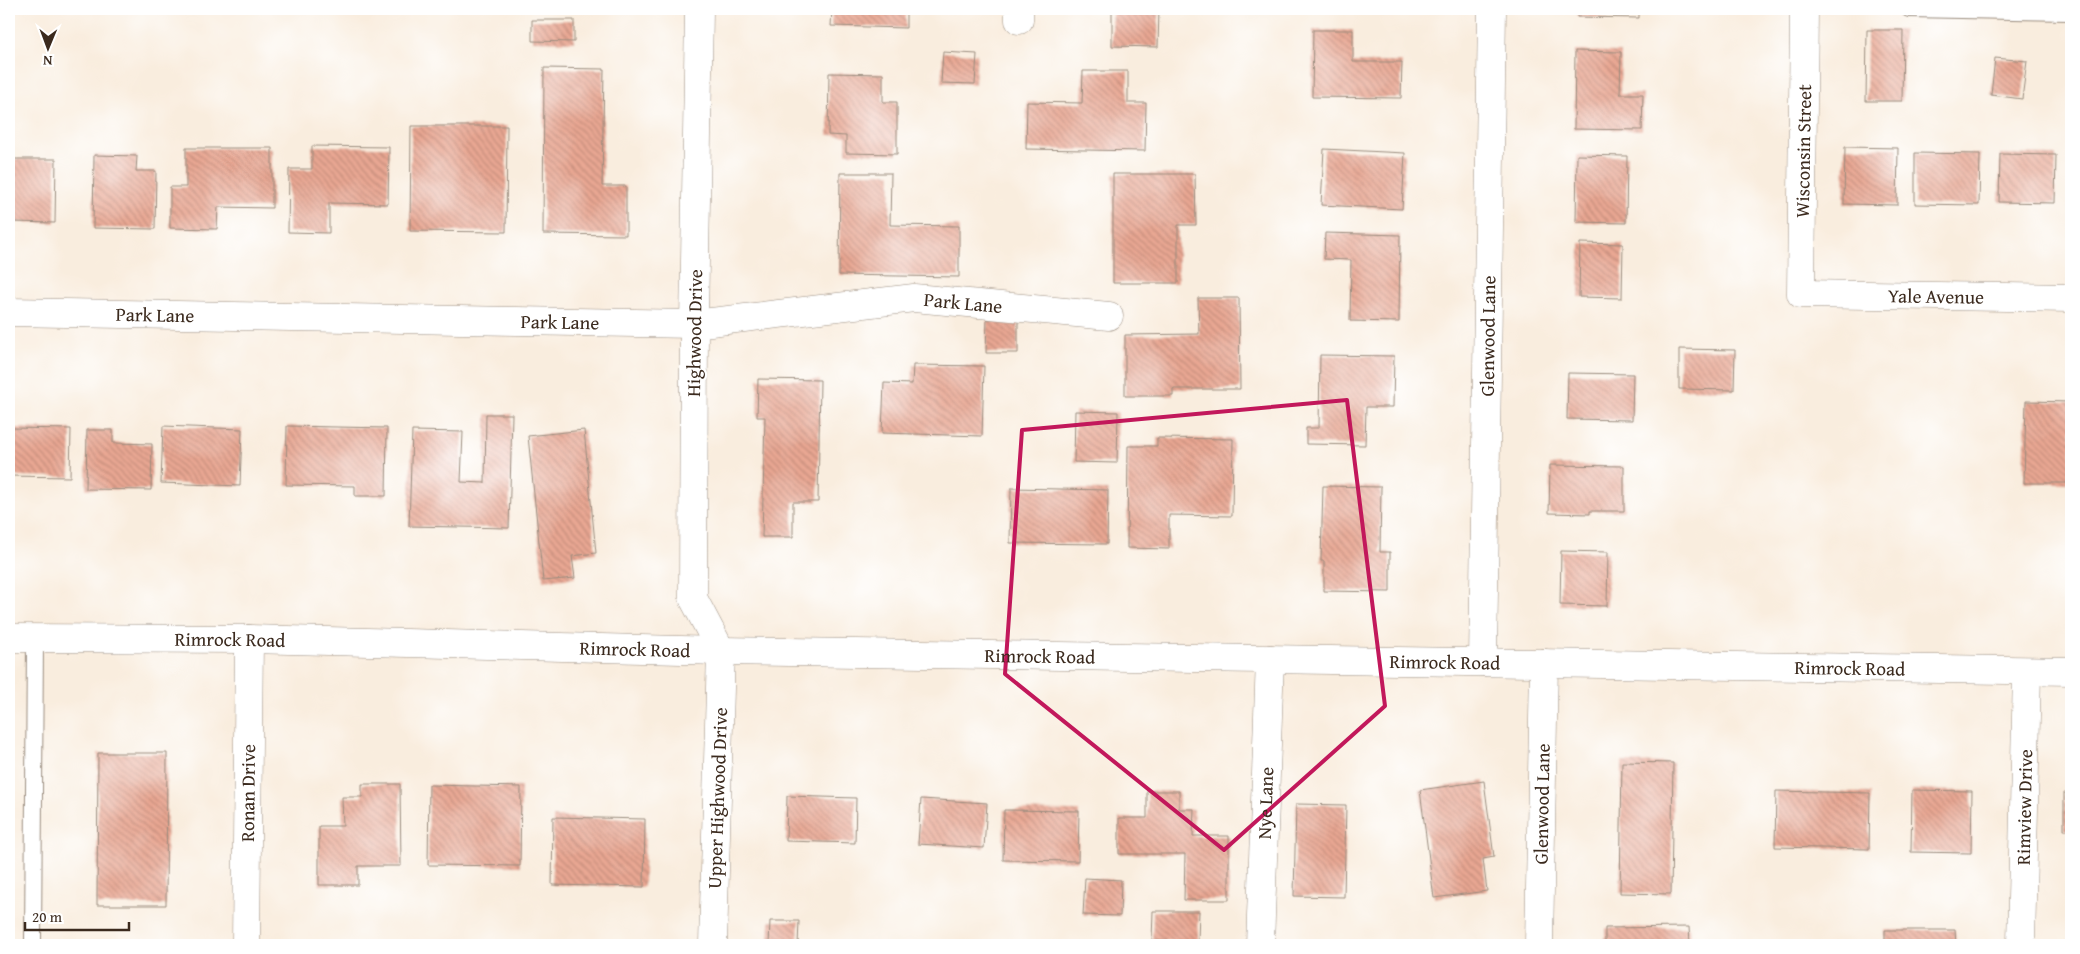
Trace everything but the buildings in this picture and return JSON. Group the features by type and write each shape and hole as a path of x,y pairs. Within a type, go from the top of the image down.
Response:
{"street":[{"name":"Highwood Drive","path":"700,9 694,324 693,598 721,651"},
{"name":"Glenwood Lane","path":"1483,662 1492,9"},
{"name":"Wisconsin Street","path":"1801,294 1804,9"},
{"name":"Yale Avenue","path":"1801,294 2071,298"},
{"name":"Park Lane","path":"9,312 694,324 914,298 1109,316"},
{"name":"Rimrock Road","path":"22,638 249,639 721,651 2071,671"},
{"name":"Ronan Drive","path":"246,945 249,639"},
{"name":"Upper Highwood Drive","path":"712,945 721,651"},
{"name":"Nye Lane","path":"1260,945 1270,659"},
{"name":"Glenwood Lane","path":"1539,945 1544,663"},
{"name":"Rimview Drive","path":"2021,945 2027,670"}],"lane":[{"path":"1909,9 2071,12"},
{"path":"22,638 33,945"}],"highlighted area":[{"path":"1347,400 1385,706 1224,850 1005,674 1022,430"}]}
